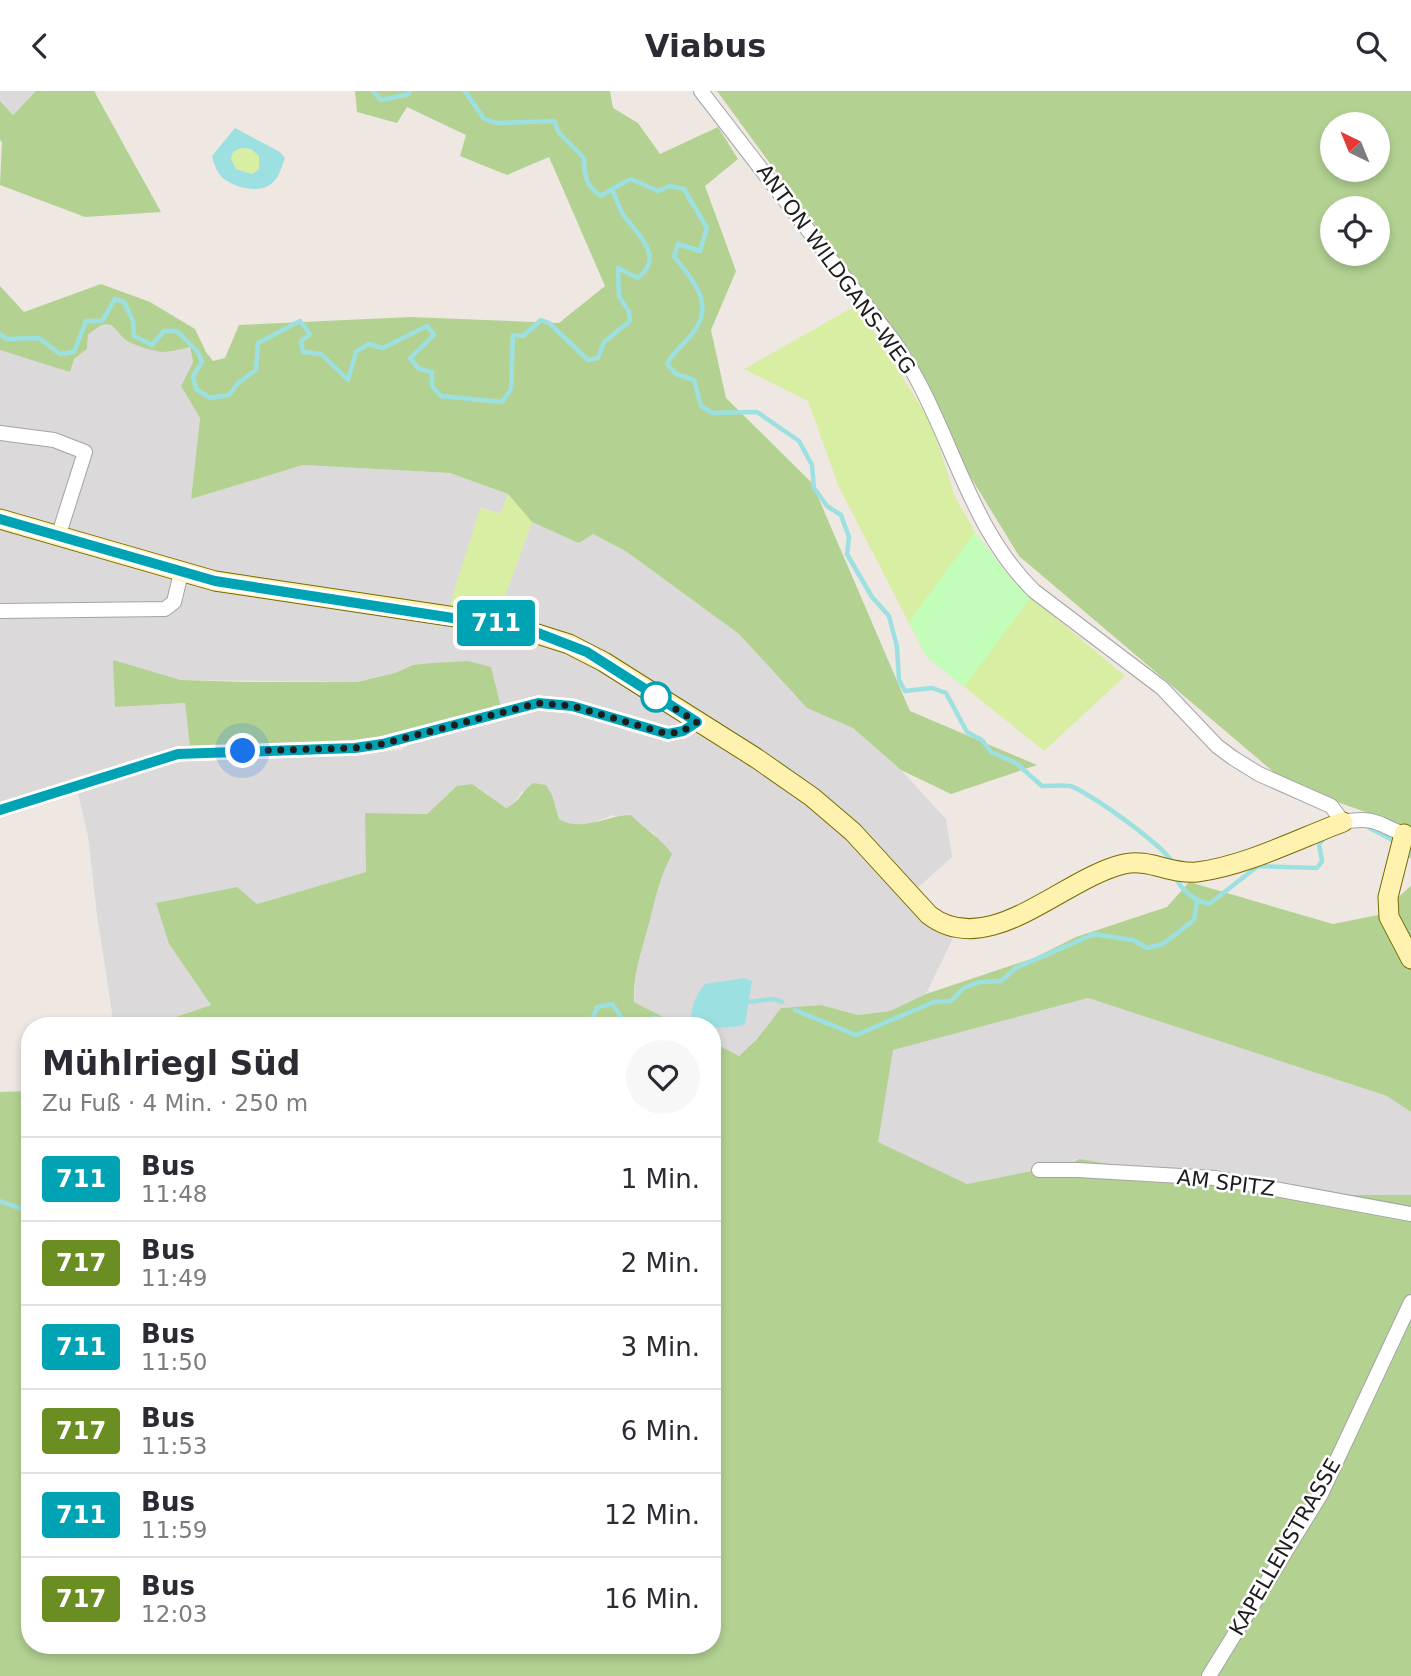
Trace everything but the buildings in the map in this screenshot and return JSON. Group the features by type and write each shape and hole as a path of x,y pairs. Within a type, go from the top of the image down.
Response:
{"street":[{"name":"ANTON WILDGANS-WEG","path":"701,91 895,343 920,384 984,525 1019,576 1034,591 1162,688 1217,746 1259,774 1331,806 1343,822"},
{"path":"0,433 54,440 85,452 58,537"},
{"path":"0,519 181,573 250,588 509,625 538,633 595,657 756,758 812,797 853,832 929,915 942,925 955,930 975,929 1016,918 1100,870 1127,863 1150,864 1175,871 1219,867 1343,822 1363,818 1381,822 1407,835 1388,897 1389,917 1411,959"},
{"path":"0,611 165,609 174,602 181,573"},
{"path":"0,810 178,754 369,746 538,703 572,706 668,734 683,731 697,722"},
{"name":"AM SPITZ","path":"1039,1170 1215,1178 1411,1214"},
{"name":"KAPELLENSTRASSE","path":"1209,1676 1321,1494 1411,1302"}],"shaded area":[{"path":"0,91 36,91 13,115 0,101"},
{"path":"108,325 118,329 127,341 190,347 193,362 181,386 200,418 191,499 303,465 450,473 508,494 501,514 481,508 498,616 532,522 564,536 593,534 627,552 739,634 807,708 853,728 901,770 946,819 952,857 904,900 938,933 953,938 926,994 890,1011 858,1015 821,1005 781,1008 757,1039 739,1056 721,1047 721,1017 663,1017 634,1002 637,957 645,939 659,877 666,865 654,833 613,815 587,825 568,824 559,819 556,808 522,791 513,805 506,808 486,793 457,786 427,814 366,813 367,872 256,904 157,903 169,944 211,1005 176,1017 113,1017 88,836 78,793 129,774 175,762 245,757 338,757 400,750 418,740 468,661 413,665 395,673 357,682 181,680 114,661 115,707 185,703 190,748 0,805 0,350 74,359 87,349 88,335 97,328"},
{"path":"1088,998 1387,1096 1411,1112 1411,1195 1298,1195 1076,1159 1071,1163 967,1184 877,1142 892,1050"}],"green space":[{"path":"36,91 94,91 161,212 85,217 0,185 0,101 13,115"},
{"path":"355,91 610,91 613,108 638,123 660,154 718,127 738,159 705,186 736,271 711,330 726,398 812,483 910,711 1037,765 951,794 901,770 853,728 807,708 739,634 627,552 593,534 579,543 532,522 508,494 450,473 303,465 191,499 200,418 181,386 193,362 190,347 165,352 150,349 129,342 113,326 104,325 88,335 87,349 74,359 70,372 0,350 0,286 24,312 101,284 150,302 195,329 213,361 225,358 239,325 411,317 559,323 605,286 549,157 507,175 460,156 466,135 407,107 397,123 357,112"},
{"path":"717,91 1411,91 1411,828 1289,785 1019,556 823,236"},
{"path":"241,148 251,149 259,156 259,169 252,174 236,169 231,159 233,152"},
{"path":"857,305 932,424 955,497 975,532 1005,572 1031,597 1125,676 1044,751 926,656 839,487 808,401 744,369"},
{"path":"508,494 532,522 498,616 449,607 480,508 500,514"},
{"path":"975,532 1005,572 1031,597 964,687 926,656 909,622"},
{"path":"113,660 181,680 246,682 357,682 395,673 413,665 468,661 491,667 501,707 381,739 354,743 190,748 185,703 115,707"},
{"path":"533,783 546,785 559,819 568,823 586,824 631,815 672,854 660,881 635,981 634,1002 663,1017 176,1017 211,1005 169,944 156,903 237,887 257,904 366,872 365,813 427,814 457,786 472,784 506,808"},
{"path":"1189,882 1333,924 1378,915 1411,886 1411,1112 1387,1096 1088,998 893,1050 878,1142 967,1184 1071,1163 1079,1159 1298,1195 1411,1195 1411,1676 0,1676 0,1092 21,1091 21,1654 721,1654 721,1047 739,1056 757,1039 781,1008 821,1005 858,1015 890,1011 926,994 1034,958 1076,937 1167,907"}],"water":[{"path":"235,128 280,152 285,158 275,181 262,188 248,189 222,177 212,156","holes":["241,148 251,149 259,156 259,169 252,174 236,169 231,159 233,152"]},
{"path":"745,978 752,981 745,1024 721,1028 721,1017 691,1017 695,1001 705,984"}],"waterway":[{"path":"373,91 381,100 409,94 410,91"},
{"path":"465,91 484,119 498,123 554,121 559,133 584,158 585,175 592,189 601,196 612,189"},
{"path":"0,334 6,339 39,338 60,354 74,352 86,321 102,321 115,299 124,302 133,321 134,336 152,345 164,331 177,331 198,352 202,362 193,376 196,389 210,398 229,395 238,383 256,370 258,343 300,321 310,334 301,341 303,352 321,354 348,380 356,352 368,344 383,348 427,326 434,335 410,358 419,369 432,372 432,386 441,396 502,402 511,389 513,335 523,336 541,320 549,323 588,360 598,358 604,342 630,321 629,312 619,296 618,268 638,278 646,270 649,254 642,238 622,213 612,189 631,179 658,191 670,186 684,189 707,228 700,251 678,244 674,256 698,291 703,309 695,330 667,364 676,374 694,380 701,406 712,413 757,412 799,441 812,465 814,488 827,506 841,515 849,537 847,554 872,597 889,616 897,647 899,680 905,691 932,688 946,693 967,732 982,740 991,752 1016,763 1042,786 1070,786 1079,790 1143,834 1173,864"},
{"path":"1368,827 1394,841"},
{"path":"1176,876 1189,894 1209,904 1258,866 1317,868 1322,861 1319,844 1324,838"},
{"path":"795,1010 856,1035 934,1002 951,1001 964,988 979,982 1001,981 1016,968 1094,934 1133,940 1147,948 1163,944 1194,920 1197,901"},
{"path":"748,1002 773,999 782,1002"},
{"path":"593,1017 597,1007 612,1004 621,1017"},
{"path":"0,1201 21,1209"}],"bus line":[{"name":"711","path":"0,519 215,581 530,630 587,652 697,722 683,731 668,734 590,710 560,703 538,703 382,744 355,748 178,754 0,810"}],"route":[{"path":"243,751 355,748 382,744 538,703 560,703 590,710 668,734 683,731 697,722 656,697"}]}
